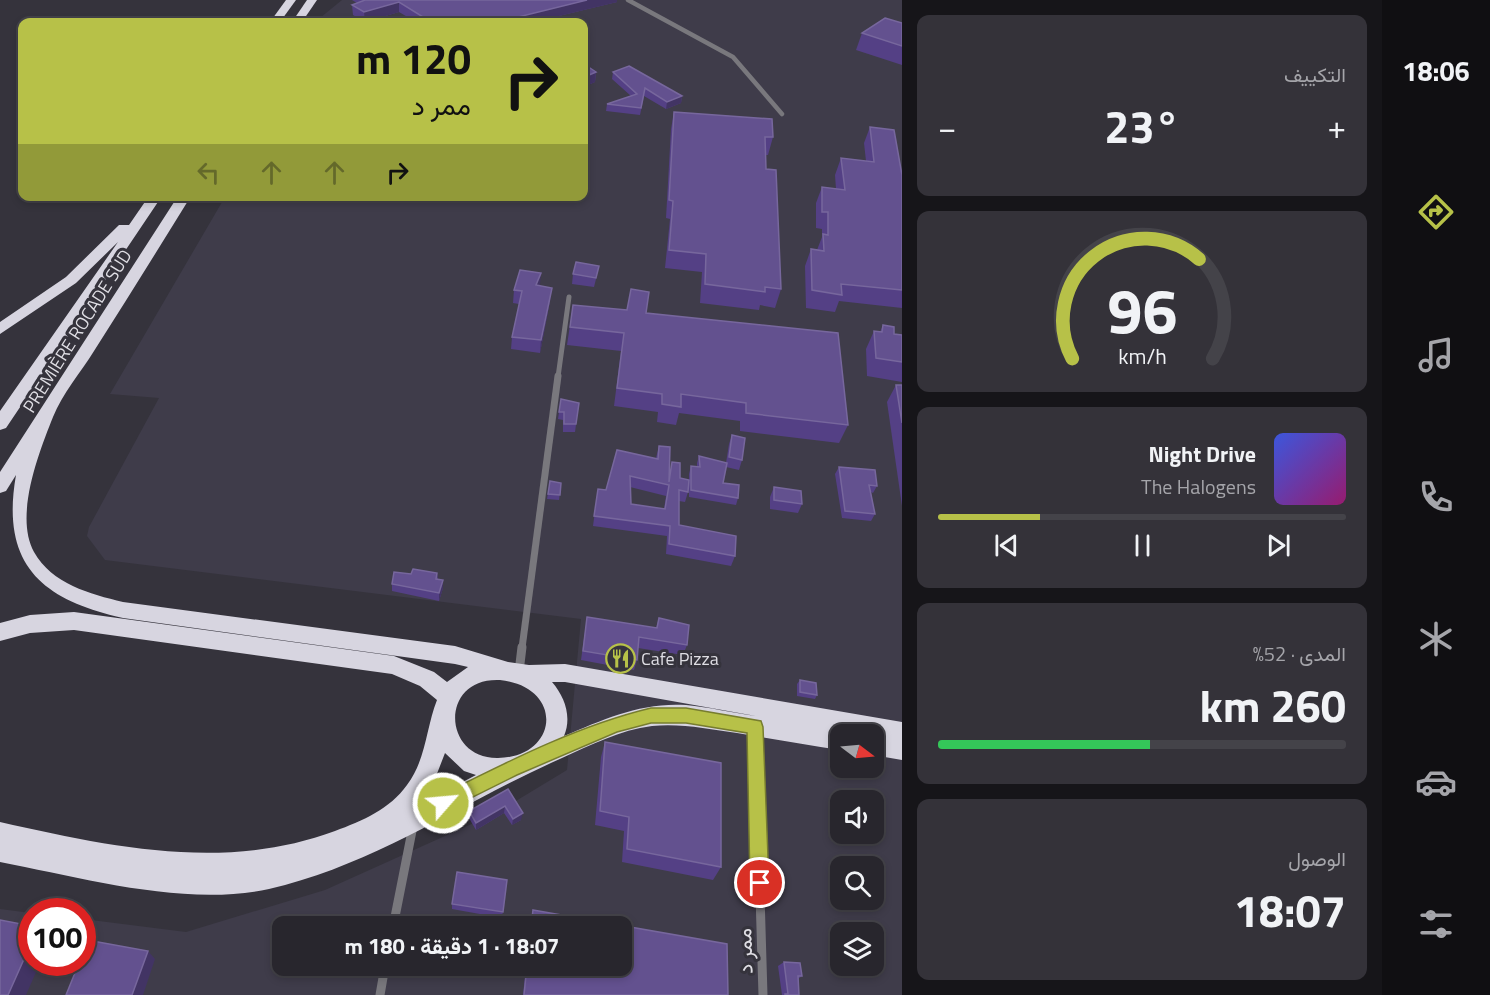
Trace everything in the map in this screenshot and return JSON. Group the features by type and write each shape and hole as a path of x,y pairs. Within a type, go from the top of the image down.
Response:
{"highway":[{"path":"278,18 291,0"},
{"path":"300,18 312,0"},
{"path":"0,329 71,280 150,201"},
{"name":"PREMIÈRE ROCADE SUD","path":"0,424 152,201"},
{"name":"PREMIÈRE ROCADE SUD","path":"0,486 182,201"},
{"path":"45,417 17,509 19,537 31,564 53,586 85,603 455,655 517,672 547,690 558,714 554,739 535,759"},
{"path":"0,632 30,624 74,621 394,664 428,679 448,697"},
{"path":"0,834 116,860 174,865 218,867 281,861 319,852 386,821 403,808 417,792 425,775 442,724 448,697 463,680 472,675 495,669 517,672 558,672 902,732"},
{"path":"0,850 114,872 215,882 267,877 321,864 361,848 511,769 616,724 651,716 686,715 830,738"},
{"path":"442,724 450,744 466,760 488,768 511,769"},
{"path":"884,747 902,750"}],"lane":[{"path":"628,0 734,57 782,114"},
{"path":"517,672 569,297"},
{"name":"ممر د","path":"755,727 763,995"},
{"path":"395,916 414,821"},
{"path":"380,995 383,976"}],"shaded area":[{"path":"342,0 902,0 902,995 0,995 0,909 18,911 18,976 96,976 96,921 186,932 325,890 496,813 567,770 581,619 105,560 87,536 89,527 159,398 110,394 223,201 588,201 588,18 320,18"}],"building":[{"path":"365,0 587,0 514,18 425,18 399,2 364,12 352,5"},
{"path":"885,18 902,23 902,46 862,33"},
{"path":"629,66 682,96 667,102 645,88 641,108 607,104 637,94 613,72"},
{"path":"588,67 596,72 589,75 588,84"},
{"path":"674,112 772,119 773,137 765,137 766,169 776,170 781,289 765,287 765,292 705,284 706,254 669,250 673,201 669,200"},
{"path":"870,127 894,130 902,175 902,290 841,284 842,295 812,290 811,249 824,251 823,234 828,235 828,212 822,212 822,187 845,190 841,158 874,162"},
{"path":"576,262 599,266 596,278 573,274"},
{"path":"520,270 541,273 536,285 552,288 541,340 512,337 522,291 514,290"},
{"path":"631,289 649,292 646,313 838,333 848,425 746,413 746,403 681,394 681,407 662,404 662,394 617,388 624,333 570,327 573,305 627,310"},
{"path":"883,325 894,327 894,334 902,335 902,362 876,358 874,331 882,332"},
{"path":"896,385 902,385 902,423"},
{"path":"561,399 579,403 576,424 564,424 564,412 559,412"},
{"path":"732,435 745,438 742,460 729,457"},
{"path":"659,446 670,447 669,482 672,462 680,463 680,478 689,480 688,492 679,490 679,525 736,536 735,556 669,544 670,526 594,516 598,489 606,490 617,450 658,459","holes":["630,476 669,485 665,509 631,504"]},
{"path":"699,456 727,463 723,483 739,485 738,498 691,490 691,466 700,467"},
{"path":"839,467 875,470 877,486 869,485 875,514 845,511"},
{"path":"550,481 561,483 560,495 548,494"},
{"path":"774,487 801,491 802,504 774,500"},
{"path":"413,569 437,573 436,579 443,580 439,593 392,584 394,572 411,574"},
{"path":"587,617 657,628 659,618 689,625 687,645 639,637 637,660 583,651"},
{"path":"800,680 816,683 817,695 800,692"},
{"path":"605,742 721,763 721,867 627,849 629,817 600,811"},
{"path":"508,789 523,813 513,819 505,806 476,823 469,811"},
{"path":"457,872 507,880 503,912 452,904"},
{"path":"533,910 567,916 532,916"},
{"path":"0,920 18,923 18,972 8,995 0,995"},
{"path":"632,927 727,944 728,995 524,995 526,976 632,976"},
{"path":"96,942 148,951 132,995 66,995 74,976 96,976"},
{"path":"784,962 800,963 802,976 798,976 799,995 785,995 788,994"}],"place":[{"name":"Cafe Pizza","path":"620,658"}],"route":[{"path":"443,803 511,769 616,724 651,716 686,715 755,727 760,883"}]}
